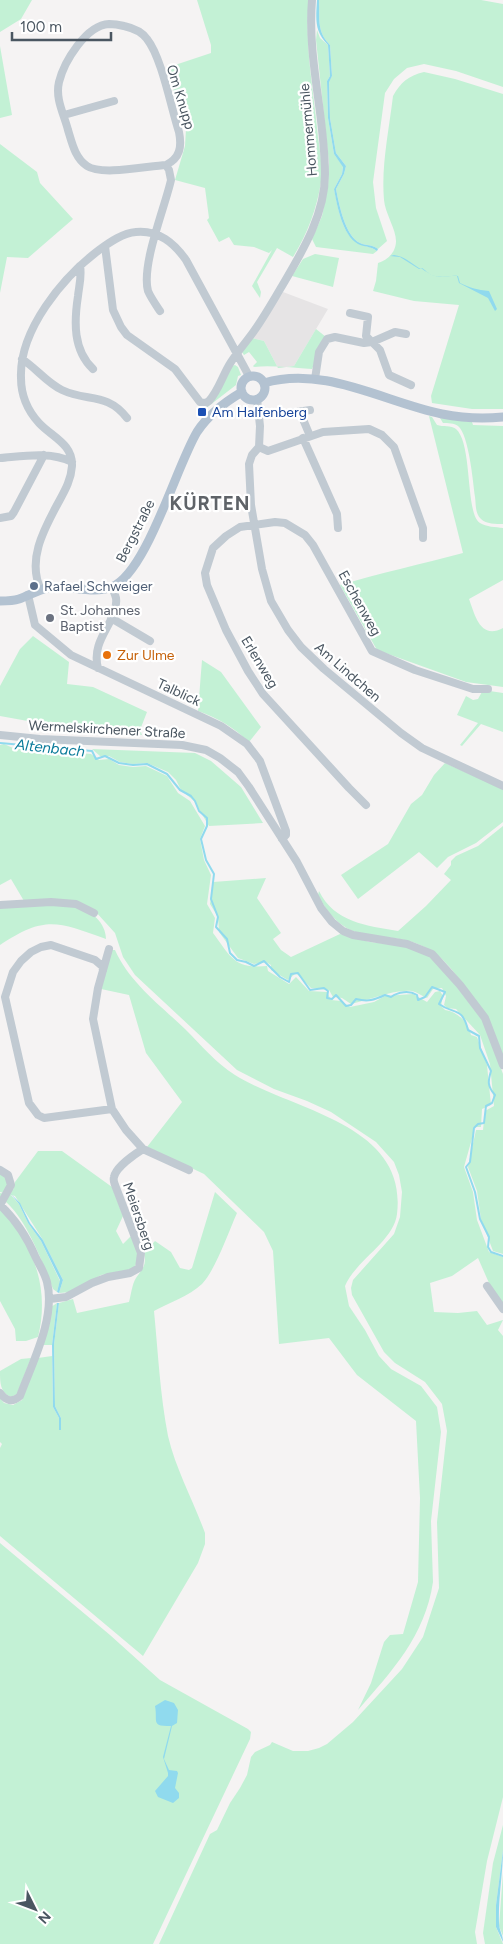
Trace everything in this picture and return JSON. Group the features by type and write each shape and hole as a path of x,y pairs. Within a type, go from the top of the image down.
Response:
{"main road":[{"path":"249,376 258,377 264,384 264,393 257,399 248,398 242,392 242,383 249,376"},
{"path":"264,384 278,379 315,379 444,414 468,417 503,417"},
{"name":"Bergstraße","path":"112,586 128,574 142,551 180,466 198,431 219,408 242,392"},
{"path":"0,602 15,600 41,590 62,588 90,591 112,586"}],"street":[{"name":"Hommermühle","path":"105,246 113,310 121,327 131,338 175,369 200,402 206,403 212,398 237,354 262,320 305,245 315,221 324,186 324,154 312,42 312,0"},
{"name":"Om Knupp","path":"109,24 129,27 143,35 151,46 180,132 179,153 175,159 166,165 106,171 92,168 78,157 59,101 59,82 65,68 87,35 93,30 109,24"},
{"path":"64,115 114,101"},
{"path":"160,311 149,294 147,282 156,234 171,180 166,165"},
{"path":"41,590 36,577 36,554 43,535 68,485 72,462 67,448 37,421 26,402 20,379 22,359 32,332 62,284 80,266 105,246 130,233 156,234 174,245 183,256 249,376"},
{"path":"80,266 81,273 76,309 78,343 81,354 93,369"},
{"path":"350,314 368,317 366,336 380,350 389,374 411,385"},
{"path":"315,379 319,352 327,339 335,337 364,343 372,342 395,332 406,334"},
{"path":"22,359 56,387 68,393 111,402 121,409 128,418"},
{"name":"Am Lindchen","path":"257,399 260,447 252,455 249,464 249,488 262,569 271,601 301,647 324,670 401,734 422,748 503,786"},
{"path":"284,414 310,410"},
{"path":"300,412 306,437 336,514 338,528"},
{"path":"260,447 268,451 322,432 369,429 382,435 394,447 423,528 423,538"},
{"path":"0,458 44,455 61,457 72,462"},
{"path":"0,518 11,516 14,512 44,455"},
{"name":"Eschenweg","path":"254,525 285,523 305,535 320,557 372,651 423,672 474,689 488,689"},
{"name":"Erlenweg","path":"254,525 240,527 226,536 214,548 205,574 216,608 248,671 263,694 366,805"},
{"path":"98,668 96,661 97,650 111,618 116,598 112,586"},
{"name":"Talblick","path":"28,596 35,626 71,655 221,726 247,744 260,761 268,780 286,831 286,835 282,839"},
{"path":"111,618 150,641"},
{"name":"Wermelskirchener Straße","path":"0,735 40,739 182,745 206,750 220,758 238,772 250,787 297,862 321,908 332,922 343,931 372,939 417,946 432,954 485,1018 503,1065"},
{"path":"0,905 51,902 76,904 94,913"},
{"path":"103,970 102,966 95,960 58,947 46,946 31,952 16,966 3,998 30,1103 38,1115 44,1118 112,1109"},
{"path":"109,949 98,988 93,1019 112,1109 126,1130 142,1148 189,1170"},
{"name":"Meiersberg","path":"50,1299 66,1297 92,1283 108,1277 130,1273 139,1268 141,1253 115,1185 114,1177 130,1157 142,1148"},
{"path":"0,1170 8,1174 11,1185 0,1205 16,1221 32,1248 47,1282 50,1299 44,1333 20,1396 12,1401 7,1400 0,1393"},
{"path":"487,1286 503,1309"}],"shaded area":[{"path":"283,292 328,309 294,366 278,368 264,341 252,338"}],"green space":[{"path":"0,0 32,0 21,19 0,32"},
{"path":"197,0 309,0 309,51 321,160 321,182 317,202 303,240 293,257 277,248 257,282 261,292 260,298 252,286 272,250 269,253 254,247 234,245 229,237 219,242 207,220 209,218 205,188 175,180 185,146 186,129 166,68 211,53 211,45"},
{"path":"319,0 481,0 503,4 503,87 456,71 424,64 407,68 394,79 385,93 373,182 376,208 387,241 378,249 374,246 360,243 350,234 339,203 336,189 346,166 336,153 330,118 329,81 332,76 330,45 321,29"},
{"path":"317,30 320,38 328,45 330,76 327,81 328,118 334,154 343,166 342,174 334,189 339,211 344,226 352,239 377,251 373,254 316,247 312,239 322,216 328,186 329,163 316,40"},
{"path":"0,46 12,115 0,118"},
{"path":"424,72 455,79 503,94 503,409 472,409 432,403 431,396 459,305 414,301 373,291 378,263 391,255 396,245 394,231 385,205 383,187 384,161 393,96 406,80"},
{"path":"0,144 37,172 40,183 73,219 28,258 7,257 0,293"},
{"path":"315,254 339,258 333,287 292,276 303,259"},
{"path":"316,329 326,337 312,369 286,367 294,366"},
{"path":"252,338 264,341 277,367 253,366 257,362 249,352 244,355 242,352"},
{"path":"232,366 238,367 241,375 238,376 236,385 201,412 200,404 203,405"},
{"path":"429,416 432,417 437,425 456,429 461,437 465,449 472,507 475,517 482,524 503,528 503,580 469,599 476,618 484,628 489,631 495,631 503,628 503,687 466,682 377,650 340,585 463,553"},
{"path":"440,418 472,422 473,425 503,426 503,524 488,523 479,517 476,509 468,448 462,431 458,426 443,423"},
{"path":"33,636 69,662 67,684 93,687 147,712 140,730 142,735 50,725 0,716 0,686 20,649"},
{"path":"202,660 221,672 261,727 249,742 225,724 198,711"},
{"path":"483,690 503,693 503,732 481,724 462,746 460,745 478,723 457,715 466,696 473,700 478,699"},
{"path":"4,744 13,748 91,754 99,760 109,759 119,765 146,766 167,776 178,793 190,801 205,826 200,839 204,860 211,875 207,904 215,918 213,933 234,960 247,965 267,966 268,971 289,984 296,977 309,991 327,992 331,1000 341,1001 350,1007 374,1002 385,996 413,994 427,1002 435,992 440,991 443,996 441,1006 462,1018 468,1026 471,1035 477,1037 487,1065 491,1105 482,1109 481,1127 473,1127 473,1135 464,1167 473,1192 477,1220 489,1252 503,1257 503,1305 489,1283 478,1258 452,1276 430,1283 434,1312 458,1313 477,1311 487,1325 503,1320 498,1330 503,1336 503,1797 487,1861 475,1932 477,1944 159,1944 210,1834 217,1830 230,1803 247,1775 251,1757 255,1752 270,1745 272,1742 293,1751 308,1751 327,1744 353,1722 402,1669 423,1637 439,1588 437,1522 447,1431 442,1404 425,1382 395,1363 384,1352 352,1295 353,1280 394,1234 400,1217 402,1192 394,1162 376,1142 331,1112 274,1089 237,1070 135,975 123,957 115,933 95,911 77,902 24,901 11,879 0,885 0,745"},
{"path":"92,749 195,753 211,761 241,787 263,823 209,826 194,801 181,790 176,780 168,772 147,763 133,764 120,762 109,756 100,756"},
{"path":"445,763 503,789 503,822 476,843 448,857 437,868 419,852 358,899 341,875 388,844 411,804 422,795 434,775"},
{"path":"503,826 503,1056 463,985 444,961 417,943 401,939 371,936 343,926 330,914 318,895 319,891 333,910 352,921 398,931 451,880 444,874 456,856 478,846"},
{"path":"266,878 257,898 281,933 273,939 281,950 291,957 340,934 370,942 406,946 430,956 448,975 484,1022 503,1074 503,1254 493,1251 481,1219 477,1191 468,1167 476,1130 483,1130 485,1111 494,1106 490,1064 480,1035 456,1009 447,1008 444,1005 446,996 442,988 433,989 427,998 414,992 405,991 390,993 351,1004 342,998 333,997 329,990 311,988 296,973 288,980 271,970 271,965 266,962 254,964 238,958 219,932 218,917 210,904 213,882"},
{"path":"31,904 65,905 82,908 97,918 103,928 106,939 52,924 29,929 0,945 0,906"},
{"path":"112,950 115,950 121,962 137,983 221,1065 259,1088 342,1124 366,1140 384,1159 396,1183 397,1214 394,1224 382,1242 357,1268 345,1286 349,1306 379,1356 391,1369 421,1386 437,1407 441,1432 431,1521 433,1582 423,1619 415,1636 395,1667 358,1710 371,1683 384,1642 390,1635 403,1634 418,1582 420,1498 416,1421 357,1375 329,1338 279,1344 273,1251 264,1232 204,1174 147,1147 182,1102 146,1053 129,995 101,989"},
{"path":"38,1151 62,1151 112,1187 123,1216 116,1231 123,1244 132,1235 136,1248 137,1261 133,1269 101,1275 71,1292 59,1293 63,1280 43,1240 15,1196 0,1192 0,1173 8,1179 7,1187 13,1190 15,1182"},
{"path":"215,1192 237,1213 217,1260 202,1284 185,1296 154,1311 161,1389 168,1436 180,1473 205,1533 205,1544 198,1563 143,1656 0,1536 0,1448 2,1444 0,1442 0,1398 4,1403 13,1405 22,1400 38,1358 52,1356 53,1407 59,1418 59,1429 61,1418 55,1406 54,1345 59,1303 73,1299 77,1313 129,1302 135,1280 144,1264 144,1253 155,1241 171,1252 180,1268 189,1270 192,1268"},
{"path":"0,1193 11,1195 19,1204 28,1223 41,1241 60,1281 57,1292 53,1289 25,1226 9,1205 0,1198"},
{"path":"0,1209 22,1237 30,1252 40,1285 42,1302 38,1337 26,1341 16,1341 15,1329 0,1301"},
{"path":"57,1303 52,1345 42,1345 51,1307"},
{"path":"31,1358 17,1394 11,1397 7,1395 1,1387 0,1371 21,1359"},
{"path":"0,1543 110,1635 160,1680 251,1732 250,1739 153,1944 0,1944"},
{"path":"503,1825 503,1850 496,1905 496,1927 503,1944 485,1944 483,1933 493,1863"},
{"path":"503,1873 503,1936 499,1926"}],"water":[{"path":"317,0 319,0 321,29 330,45 332,76 329,82 330,118 336,153 346,166 336,189 339,203 343,219 350,234 364,245 376,247 377,251 352,240 344,227 337,203 334,189 342,174 343,167 334,154 328,118 327,81 330,76 328,45 318,30 316,19"},
{"path":"394,255 404,258 421,268 419,269 400,257 390,256"},
{"path":"457,276 460,283 489,291 497,309 495,311 488,298 459,283"},
{"path":"11,1194 20,1203 30,1223 43,1240 63,1280 59,1293 57,1292 60,1280 41,1241"},
{"path":"57,1303 59,1303 54,1345 55,1406 61,1418 61,1430 59,1430 59,1418 53,1407 52,1345"},
{"path":"165,1700 174,1703 178,1710 177,1723 172,1726 164,1759 169,1770 177,1771 178,1773 175,1788 179,1793 179,1798 173,1803 158,1797 155,1791 168,1776 163,1757 171,1726 160,1725 156,1722 155,1706"},
{"path":"503,1850 499,1926 503,1942 496,1927 496,1905"}],"waterway":[{"name":"Altenbach","path":"0,743 92,751 96,759 105,756 119,763 147,764 167,774 180,790 191,796 199,811 207,818 207,826 201,839 206,860 214,874 211,899 218,917 216,927 227,939 230,953 237,960 254,966 264,961 280,977 289,982 291,974 298,973 310,990 324,988 328,991 327,998 332,999 336,995 346,1006 351,1005 356,999 371,1000 385,995 391,997 404,992 411,992 417,995 418,1000 425,997 432,987 445,992 439,1004 460,1014 466,1022 468,1030 479,1036 480,1048 491,1071 489,1083 495,1095 492,1103 486,1106 484,1123 478,1124 474,1128 470,1162 466,1167 475,1192 480,1219 489,1237 488,1247 491,1252 503,1256"}],"place":[{"name":"Am Halfenberg","path":"202,412"},
{"name":"Rafael Schweiger","path":"34,586"},
{"name":"St. Johannes Baptist","path":"50,618"},
{"name":"Zur Ulme","path":"107,655"}],"district":[{"name":"KÜRTEN","path":"210,503"}]}
